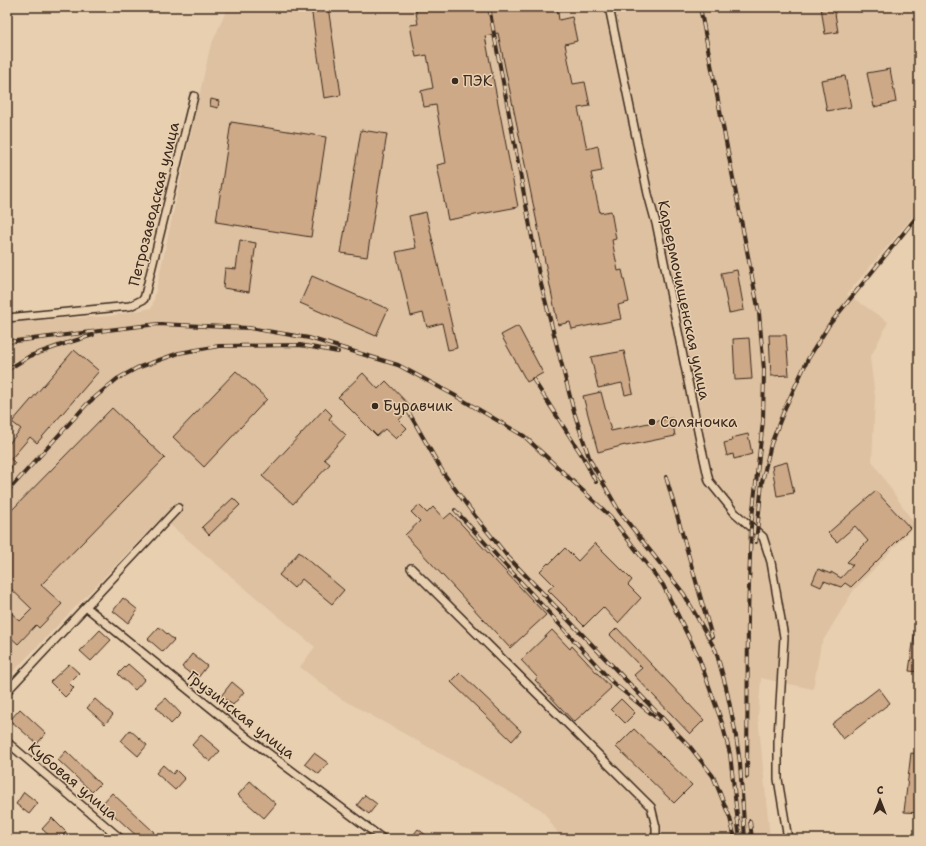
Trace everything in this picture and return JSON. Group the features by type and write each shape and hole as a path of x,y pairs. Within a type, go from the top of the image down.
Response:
{"street":[{"name":"Карьермочищенская улица","path":"609,7 648,194 657,227 699,436 710,481 735,513 763,537 771,562 784,637 778,737 778,779 788,839"},
{"name":"Петрозаводская улица","path":"7,318 130,306 144,299 194,96"},
{"path":"7,691 178,508"},
{"path":"411,568 651,807 656,827 656,839"},
{"name":"Грузинская улица","path":"86,607 248,738 383,839"},
{"name":"Кубовая улица","path":"7,742 121,839"}],"shaded area":[{"path":"228,7 919,7 919,215 915,214 847,294 888,322 870,358 875,397 872,461 915,525 853,591 821,644 813,689 761,678 758,716 770,839 562,839 542,810 340,698 300,667 315,647 169,524 160,519 7,678 7,322 110,316 152,308 210,48"}],"building":[{"path":"311,7 328,7 341,95 324,98"},
{"path":"415,7 480,7 481,11 499,7 557,7 559,20 572,17 577,41 565,44 573,84 585,82 590,106 578,108 587,149 598,146 602,171 591,173 600,213 611,211 616,239 612,240 618,271 622,270 629,302 618,305 621,319 572,329 570,322 558,325 498,33 485,36 518,207 448,220 437,165 446,163 436,105 424,107 421,91 433,88 427,55 416,57 410,25 418,24"},
{"path":"821,7 834,7 838,32 825,34"},
{"path":"890,69 896,102 874,107 867,73"},
{"path":"845,76 851,107 827,111 821,80"},
{"path":"211,99 219,101 218,108 210,106"},
{"path":"231,122 326,137 311,237 216,222"},
{"path":"361,130 387,134 367,257 341,253"},
{"path":"426,212 457,348 448,350 442,323 427,327 423,313 411,316 396,252 416,248 409,216"},
{"path":"240,240 256,243 249,292 223,288 225,268 236,269"},
{"path":"737,270 744,310 729,313 721,273"},
{"path":"312,276 388,309 376,336 300,303"},
{"path":"518,326 543,373 527,382 501,335"},
{"path":"769,335 786,335 789,375 771,376"},
{"path":"749,338 752,379 735,380 733,339"},
{"path":"74,350 99,371 37,443 30,437 11,459 15,463 7,473 7,446 21,429 12,422"},
{"path":"624,351 633,393 625,395 622,383 598,388 591,357"},
{"path":"236,371 267,399 204,467 173,437"},
{"path":"363,373 378,389 386,381 411,407 399,420 407,428 396,439 385,429 377,436 338,397"},
{"path":"601,392 611,431 672,418 675,436 625,445 598,452 583,396"},
{"path":"112,408 165,458 41,585 62,604 39,628 36,625 18,644 7,634 7,609 20,621 32,609 7,585 7,515"},
{"path":"325,408 332,415 329,419 346,435 324,459 330,464 293,504 262,476"},
{"path":"748,434 752,454 734,459 733,454 727,456 724,443 732,441 731,438"},
{"path":"787,462 794,493 777,496 772,466"},
{"path":"876,491 910,528 851,587 845,583 841,587 824,581 821,587 812,583 818,569 831,574 831,572 841,578 853,565 847,562 868,541 855,526 837,542 828,533"},
{"path":"233,498 240,505 209,535 202,527"},
{"path":"419,505 427,513 433,507 444,519 451,513 546,615 510,648 405,535 420,521 411,512"},
{"path":"595,543 632,580 628,585 641,598 618,623 603,607 584,626 548,590 554,585 540,571 565,548 578,561"},
{"path":"299,552 344,590 332,604 302,579 294,588 279,575"},
{"path":"123,598 138,610 128,623 113,611"},
{"path":"159,627 174,640 163,652 148,639"},
{"path":"617,628 704,720 690,734 634,675 642,668 610,635"},
{"path":"100,630 111,640 91,661 80,651"},
{"path":"552,630 570,649 572,646 611,688 574,722 535,680 538,678 521,660"},
{"path":"915,630 919,630 919,672 909,671"},
{"path":"192,654 207,666 197,679 182,667"},
{"path":"69,664 79,673 69,683 74,688 65,697 50,682"},
{"path":"128,664 145,679 135,690 118,674"},
{"path":"460,673 521,731 512,741 451,682"},
{"path":"232,682 244,692 233,705 221,696"},
{"path":"879,688 890,703 843,739 832,724"},
{"path":"166,698 181,714 171,724 156,707"},
{"path":"95,699 113,715 105,724 87,708"},
{"path":"621,699 635,713 625,723 611,709"},
{"path":"20,709 46,733 37,744 10,720"},
{"path":"634,729 692,785 674,803 616,747"},
{"path":"130,730 147,745 138,756 121,741"},
{"path":"201,735 220,751 210,762 192,745"},
{"path":"66,751 100,784 92,792 58,760"},
{"path":"314,753 328,763 319,774 305,764"},
{"path":"911,753 919,754 919,813 904,812"},
{"path":"163,765 173,774 176,770 185,779 175,790 156,773"},
{"path":"250,781 276,804 264,818 238,795"},
{"path":"24,792 38,803 29,814 16,804"},
{"path":"112,793 154,832 148,839 140,839 102,804"},
{"path":"365,795 377,804 369,814 357,805"},
{"path":"52,818 66,832 60,839 53,839 42,829"},
{"path":"418,829 431,839 410,839"}],"railway":[{"path":"489,7 540,280 574,412 590,460 619,511 684,594 716,651 726,687 735,730 740,763 745,839"},
{"path":"700,7 759,313 764,370 763,421 751,527 748,615 747,777"},
{"path":"756,542 762,482 771,444 785,408 808,359 829,325 919,214"},
{"path":"7,342 158,324 249,328 309,338 398,365 454,395 524,436 610,516 663,585 699,658 722,723 730,754 741,839"},
{"path":"7,370 30,356 93,335"},
{"path":"7,492 87,404 117,379 137,368 179,353 219,346 300,345 338,352"},
{"path":"533,379 583,457 596,482"},
{"path":"408,411 444,474 508,557 691,748 713,776 730,818 735,839"},
{"path":"666,477 712,637"},
{"path":"455,510 613,683 658,719"},
{"path":"750,821 752,839"}],"place":[{"name":"ПЭК","path":"455,81"},
{"name":"Буравчик","path":"375,406"},
{"name":"Соляночка","path":"652,422"}]}
